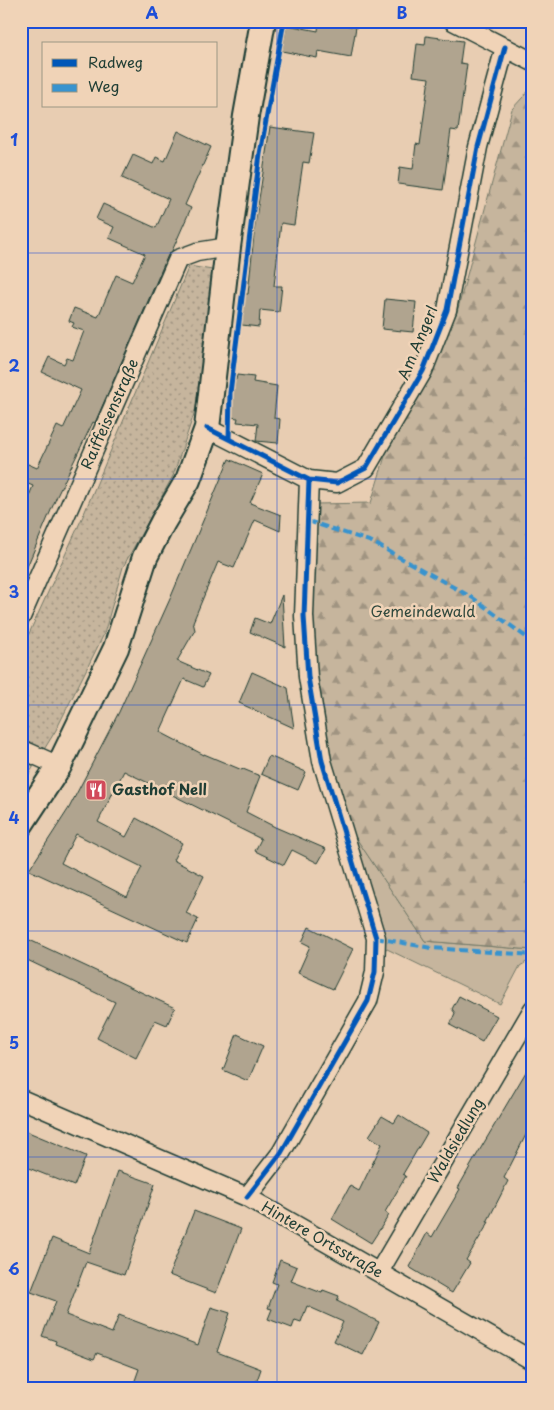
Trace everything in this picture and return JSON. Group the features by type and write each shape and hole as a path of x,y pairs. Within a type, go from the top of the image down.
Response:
{"main road":[{"path":"21,824 60,766 116,648 145,557 188,480 207,428 228,247 246,116 263,21"}],"street":[{"path":"453,21 533,62"},
{"name":"Am Angerl","path":"207,428 309,480 337,483 366,468 423,371 447,310 478,146 505,48"},
{"name":"Raiffeisenstraße","path":"21,617 178,259 196,252 228,247"},
{"path":"247,1197 281,1153 364,1009 375,972 376,938 322,761 308,677 304,616 309,480"},
{"path":"21,750 60,766"},
{"name":"Waldsiedlung","path":"379,1272 533,1009"},
{"name":"Hintere Ortsstraße","path":"21,1099 247,1197 533,1361"}],"green space":[{"name":"Gemeindewald","path":"533,86 533,950 425,941 346,823 319,713 311,609 316,504 371,503 386,453 457,312 512,109"},
{"path":"189,266 212,270 201,393 173,476 123,567 104,634 56,730 21,787 21,651 83,516"},
{"path":"346,823 425,941 533,950 533,958 520,966 500,1004 385,948"}],"building":[{"path":"319,21 356,27 351,57 318,51 317,58 282,51 287,25 318,31"},
{"path":"426,36 463,41 460,63 467,64 458,131 451,130 443,190 398,184 400,167 413,169 416,144 420,145 429,78 413,76 417,44 425,45"},
{"path":"270,127 314,133 309,163 303,162 294,225 281,223 274,286 282,286 279,312 260,310 259,327 242,325 245,294 248,294 255,225"},
{"path":"178,131 211,147 185,205 191,208 172,251 168,255 95,423 93,422 57,496 21,581 21,516 33,486 21,481 21,461 37,468 57,426 63,429 81,390 42,372 49,357 64,364 67,358 73,360 84,331 72,327 74,323 69,321 74,308 98,317 116,275 132,282 145,254 109,238 114,227 96,219 103,204 156,228 169,199 122,178 133,155 153,164 156,157 165,161"},
{"path":"385,299 416,302 413,332 382,329"},
{"path":"237,375 254,377 253,382 277,386 274,418 280,419 278,443 256,441 258,424 237,422 238,418 230,417 234,380 236,380"},
{"path":"229,459 263,474 250,503 281,515 280,531 255,520 234,568 218,562 193,622 195,630 177,661 209,675 203,687 184,679 160,732 204,755 260,776 246,812 326,849 318,863 292,850 284,865 255,851 261,839 124,771 98,822 126,837 136,818 182,843 173,860 204,876 186,913 198,919 187,943 29,870 69,808 119,712 170,599","holes":["76,834 142,867 127,897 61,863"]},
{"path":"282,595 285,647 250,632 255,618 270,624"},
{"path":"252,672 288,688 294,728 239,703"},
{"path":"269,756 306,772 298,790 261,774"},
{"path":"309,927 353,949 333,989 298,973 310,946 302,942"},
{"path":"21,936 175,1008 167,1025 155,1020 136,1058 97,1038 115,1002 21,957"},
{"path":"459,996 497,1016 482,1042 450,1025 455,1013 452,1009"},
{"path":"237,1034 263,1046 248,1081 223,1070"},
{"path":"533,1060 533,1121 504,1178 508,1181 487,1222 489,1222 466,1260 470,1263 452,1293 409,1267 427,1233 432,1237 460,1189 458,1188 475,1158"},
{"path":"399,1115 427,1133 403,1174 406,1176 385,1212 389,1215 371,1243 332,1219 350,1186 359,1191 382,1144 369,1136 382,1116 394,1123"},
{"path":"21,1129 86,1156 74,1186 21,1165"},
{"path":"118,1171 155,1184 124,1275 86,1262 66,1315 112,1333 119,1315 198,1345 211,1307 230,1313 217,1352 261,1369 254,1389 132,1389 139,1369 97,1353 94,1359 55,1344 56,1341 42,1336 56,1301 31,1292 52,1238 89,1253"},
{"path":"194,1211 241,1229 216,1293 169,1275"},
{"path":"280,1260 297,1267 291,1281 322,1293 323,1290 339,1296 337,1301 379,1322 363,1355 334,1341 343,1322 307,1306 301,1322 295,1320 292,1328 268,1319 272,1309 268,1308 277,1284 272,1282"}],"marked path":[{"path":"308,521 372,542 473,598 533,642"},
{"path":"376,938 431,948 533,955"}],"cycle path":[{"path":"229,439 230,393 260,154 284,21"},
{"path":"207,428 309,480 337,483 366,468 423,371 447,310 478,147 505,47"},
{"path":"247,1197 281,1153 368,1001 375,972 376,938 322,761 308,677 304,616 309,480"}],"place":[{"name":"Gasthof Nell","path":"96,790"}]}
